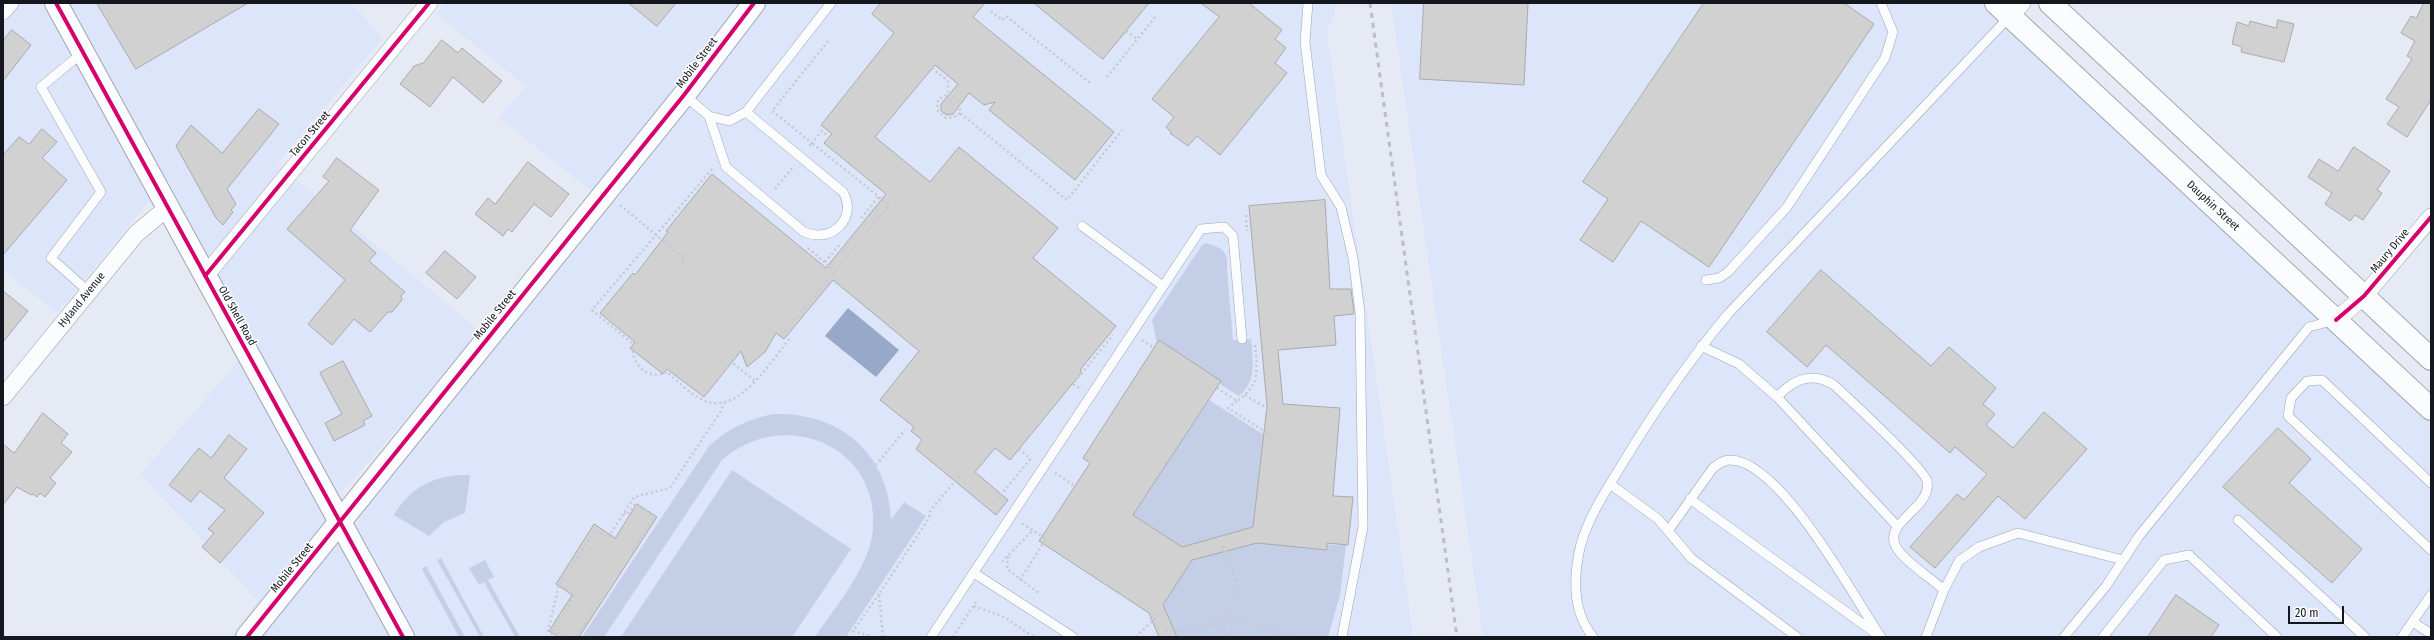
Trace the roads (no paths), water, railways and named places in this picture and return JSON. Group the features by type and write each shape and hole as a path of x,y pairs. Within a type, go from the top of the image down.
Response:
{"street":[{"path":"3,11 10,3"},
{"name":"Old Shell Road","path":"56,3 403,637"},
{"name":"Tacon Street","path":"205,276 429,3"},
{"name":"Mobile Street","path":"248,637 684,95 754,3"},
{"path":"2050,3 2431,359"},
{"name":"Dauphin Street","path":"2009,8 2431,409"},
{"name":"Hyland Avenue","path":"3,397 136,234 167,208"},
{"name":"Maury Drive","path":"2336,320 2364,296 2431,217"}],"lane":[{"path":"684,95 710,116 729,121 746,112 831,3"},
{"path":"1308,3 1305,42 1321,175 1341,208 1353,258 1360,312 1363,527 1342,637"},
{"path":"1706,280 1719,278 1728,272 1787,207 1885,58 1894,32 1881,3"},
{"path":"1593,637 1584,626 1576,602 1576,582 1583,539 1592,515 1645,426 1701,346 1728,314 2009,8"},
{"path":"82,52 41,87 101,192 51,258 89,292"},
{"path":"710,116 726,167 804,232 812,235 826,236 838,227 846,215 846,197 839,188 746,112"},
{"path":"1082,226 1163,286"},
{"path":"930,637 974,573 1201,229 1224,227 1234,236 1242,339"},
{"path":"2064,637 2106,586 2139,536 2309,327 2336,320"},
{"path":"1701,346 1739,364 1777,397 1897,526"},
{"path":"1777,397 1800,380 1823,378 1834,385 1915,464 1927,480 1928,490 1922,501 1897,526 1894,540 1898,550 1944,590"},
{"path":"2431,483 2322,380 2307,380 2291,398 2288,416 2431,550"},
{"path":"1668,531 1714,468 1722,462 1730,460 1739,462 1765,476 1786,498 1842,574 1881,637"},
{"path":"1610,484 1658,519 1691,558 1798,637"},
{"path":"1690,499 1881,637"},
{"path":"2238,520 2365,637"},
{"path":"1926,637 1944,590 1959,561 1979,547 2018,533 2123,560"},
{"path":"2103,637 2164,560 2189,555 2277,637"},
{"path":"974,573 1073,637"},
{"path":"2402,637 2431,595"},
{"path":"2413,622 2431,634"}],"railway":[{"path":"1370,3 1457,637"}]}
